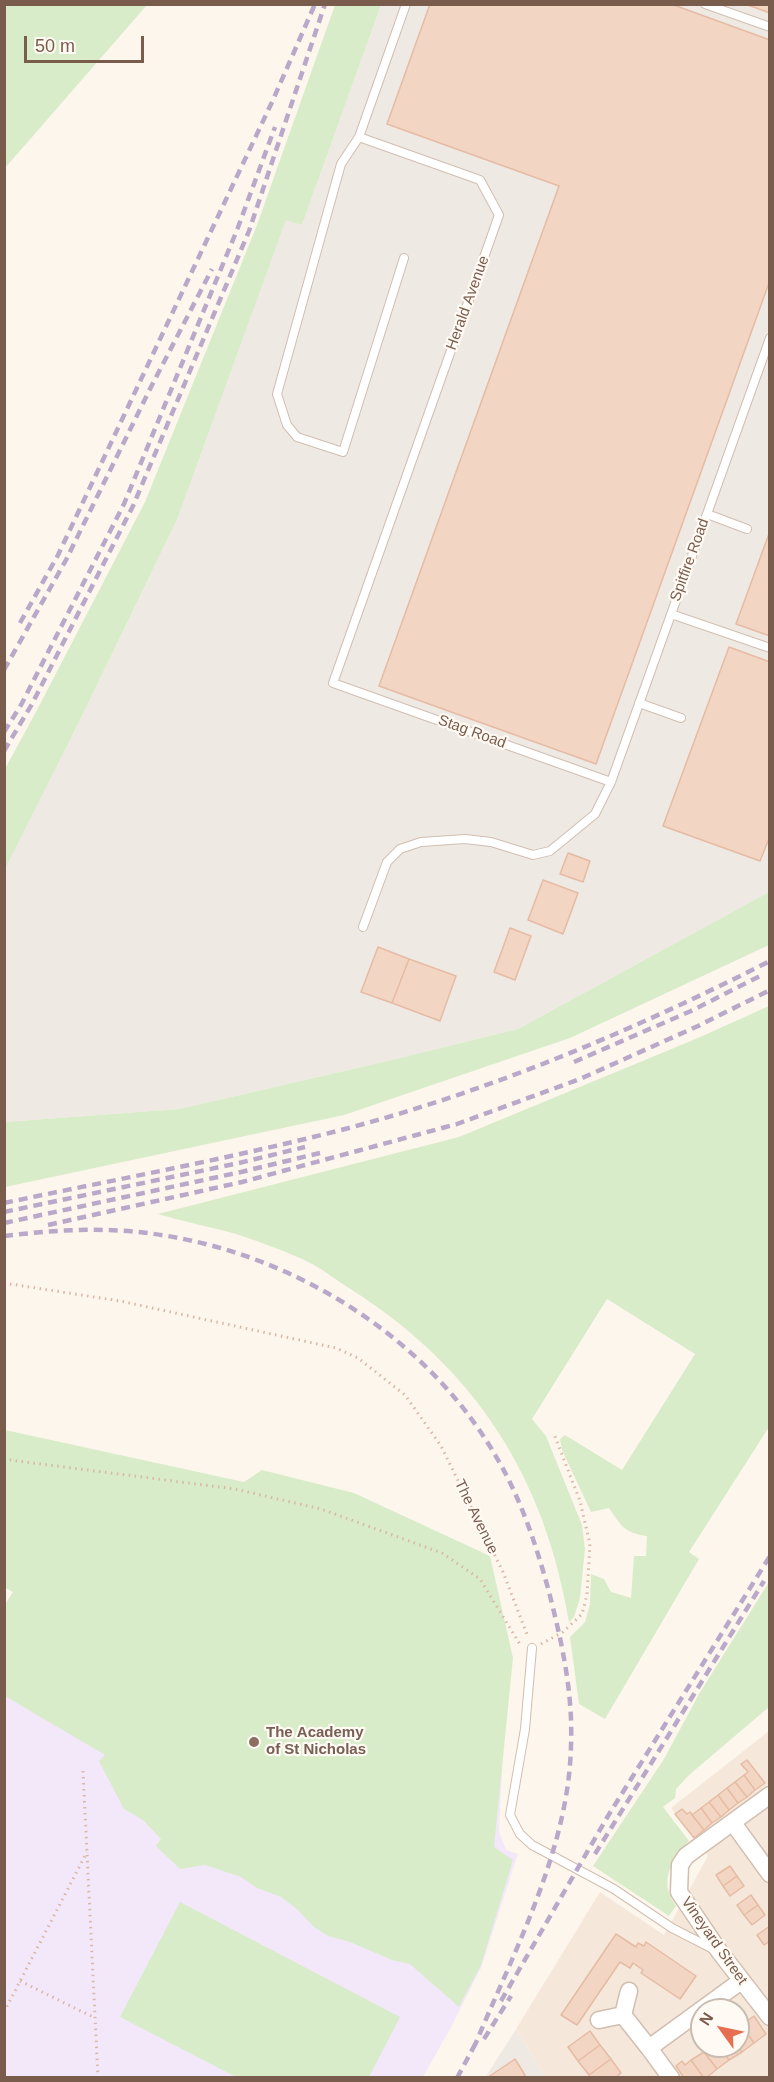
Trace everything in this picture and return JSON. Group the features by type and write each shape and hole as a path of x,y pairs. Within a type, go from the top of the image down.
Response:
{"street":[{"name":"Vineyard Street","path":"770,1795 686,1856 680,1865 678,1875 679,1892 719,1952 770,2017"},
{"path":"733,1823 770,1874"},
{"path":"649,2048 741,1981"},
{"path":"623,2015 629,1991"},
{"path":"623,2015 671,2078"},
{"path":"599,2020 623,2015"}],"lane":[{"path":"404,258 343,452 297,437 287,425 277,394 341,164 359,137 406,4"},
{"path":"705,4 770,27"},
{"name":"Herald Avenue","path":"333,683 499,215 480,180 359,137"},
{"name":"Spitfire Road","path":"363,927 387,862 400,849 421,842 465,839 491,842 533,855 550,851 595,814 611,782 769,339"},
{"path":"707,514 747,529"},
{"path":"671,614 770,648"},
{"name":"Stag Road","path":"333,683 611,782"},
{"path":"639,703 681,718"},
{"path":"532,1648 525,1729 510,1815 520,1834 532,1845 614,1889 672,1928 719,1952"}],"path":[{"name":"The Avenue","path":"4,1283 120,1301 336,1348 358,1358 405,1395 441,1446 503,1572 532,1648"},
{"path":"532,1648 556,1636 571,1625 582,1614 587,1594 590,1544 580,1501 554,1434"},
{"path":"4,1462 10,1460 234,1489 321,1509 442,1553 480,1579 531,1662"},
{"path":"83,1771 98,2078"},
{"path":"4,2012 87,1851"},
{"path":"20,1981 95,2018"}],"shaded area":[{"path":"381,5 769,5 769,892 518,1029 179,1109 5,1122 4,869 78,724 177,520 286,219 302,225"},
{"name":"The Academy of St Nicholas","path":"5,1587 507,1671 499,1831 506,1850 518,1854 481,1968 423,2077 5,2077 4,1605 13,1592"},
{"path":"769,1731 769,2076 545,2077 516,2029 600,1892 664,1935 708,1856 671,1808"},
{"path":"516,2029 545,2077 548,2077 485,2078"}],"green space":[{"path":"4,5 147,5 5,168 4,168"},
{"path":"335,5 381,5 302,225 286,220 177,520 5,869 5,769 145,502 257,225"},
{"path":"769,892 769,945 570,1038 344,1115 5,1187 5,1122 179,1109 518,1029"},
{"path":"769,1006 769,1427 689,1552 699,1559 605,1719 579,1704 570,1637 585,1622 590,1604 591,1574 604,1579 611,1592 631,1598 634,1556 646,1556 647,1536 628,1531 609,1508 591,1512 562,1450 560,1439 565,1435 622,1470 695,1354 607,1299 532,1419 546,1436 582,1525 585,1549 580,1598 574,1617 569,1622 558,1570 542,1520 522,1475 498,1432 469,1392 435,1355 396,1321 308,1262 238,1235 158,1214 459,1137 698,1038"},
{"name":"The Academy of St Nicholas","path":"5,1430 244,1482 262,1470 354,1493 490,1556 513,1658 494,1847 513,1860 481,1965 459,2007 410,1964 392,1960 350,1942 328,1936 314,1927 297,1909 281,1897 257,1888 241,1877 205,1865 180,1869 156,1846 161,1839 143,1820 124,1809 99,1761 105,1755 5,1696 5,1605 13,1592 4,1587"},
{"path":"769,1582 769,1707 689,1775 676,1789 675,1798 663,1807 689,1841 677,1856 669,1872 668,1888 676,1906 669,1916 593,1866 664,1759 699,1694"},
{"path":"180,1902 400,2017 369,2077 236,2077 120,2017"}],"building":[{"path":"430,4 671,4 770,40 770,280 596,764 379,686 559,186 387,124"},
{"path":"745,4 770,4 770,13"},
{"path":"770,531 770,636 736,624"},
{"path":"729,647 770,662 770,836 760,861 663,826"},
{"path":"568,853 590,861 583,882 560,874"},
{"path":"543,880 578,893 563,934 528,920"},
{"path":"510,928 531,936 515,980 494,972"},
{"path":"378,947 409,959 392,1003 361,992"},
{"path":"409,959 456,976 440,1021 392,1003"},
{"path":"747,1760 765,1783 755,1790 744,1775 748,1772 741,1764"},
{"path":"744,1775 755,1790 747,1797 735,1782"},
{"path":"735,1782 747,1797 738,1803 727,1788"},
{"path":"727,1788 738,1803 729,1810 718,1795"},
{"path":"718,1795 729,1810 721,1817 709,1802"},
{"path":"709,1802 721,1817 712,1823 701,1808"},
{"path":"701,1808 712,1823 704,1830 692,1815"},
{"path":"682,1809 687,1814 690,1812 704,1830 694,1838 675,1814"},
{"path":"730,1866 737,1876 723,1886 716,1875"},
{"path":"737,1876 744,1886 730,1896 723,1886"},
{"path":"751,1895 758,1905 744,1915 737,1905"},
{"path":"758,1905 765,1915 752,1925 744,1915"},
{"path":"770,1926 770,1941 764,1945 757,1935"},
{"path":"616,1934 636,1947 638,1943 644,1946 646,1942 696,1976 680,1999 641,1973 643,1970 633,1963 630,1968 620,1962 577,2025 561,2015"},
{"path":"754,2016 766,2034 754,2043 750,2037 750,2019"},
{"path":"590,2031 600,2045 578,2061 568,2047"},
{"path":"600,2045 611,2059 589,2075 578,2061"},
{"path":"709,2058 728,2058 729,2060 717,2069"},
{"path":"709,2058 717,2069 704,2078 691,2060"},
{"path":"515,2059 525,2075 522,2078 487,2078"},
{"path":"611,2059 621,2073 615,2078 590,2078 589,2075"},
{"path":"691,2060 704,2078 684,2078 676,2066 682,2061 685,2065"}],"railway":[{"path":"20,623 58,555 273,100 315,4"},
{"path":"4,751 32,704 133,506 249,231 325,4"},
{"path":"4,732 21,705 124,504 237,230 275,127"},
{"path":"4,670 66,560 212,269"},
{"path":"4,1203 175,1168 345,1129 455,1096 615,1034 770,961"},
{"path":"574,1062 691,1011 762,975"},
{"path":"48,1225 242,1182 457,1124 580,1079 698,1026 770,990"},
{"path":"4,1212 305,1147"},
{"path":"4,1223 320,1153"},
{"path":"4,1236 93,1230 163,1235 220,1248 275,1268 328,1294 377,1325 422,1363 461,1406 494,1453 512,1486 526,1521 549,1592 566,1668 571,1745 568,1784 561,1823 550,1861 522,1936 475,2045"},
{"path":"501,2001 608,1816 770,1556"},
{"path":"595,1854 764,1581"},
{"path":"484,2039 511,1996"},
{"path":"457,2078 478,2039"}],"place":[{"name":"The Academy of St Nicholas","path":"254,1742"}]}
